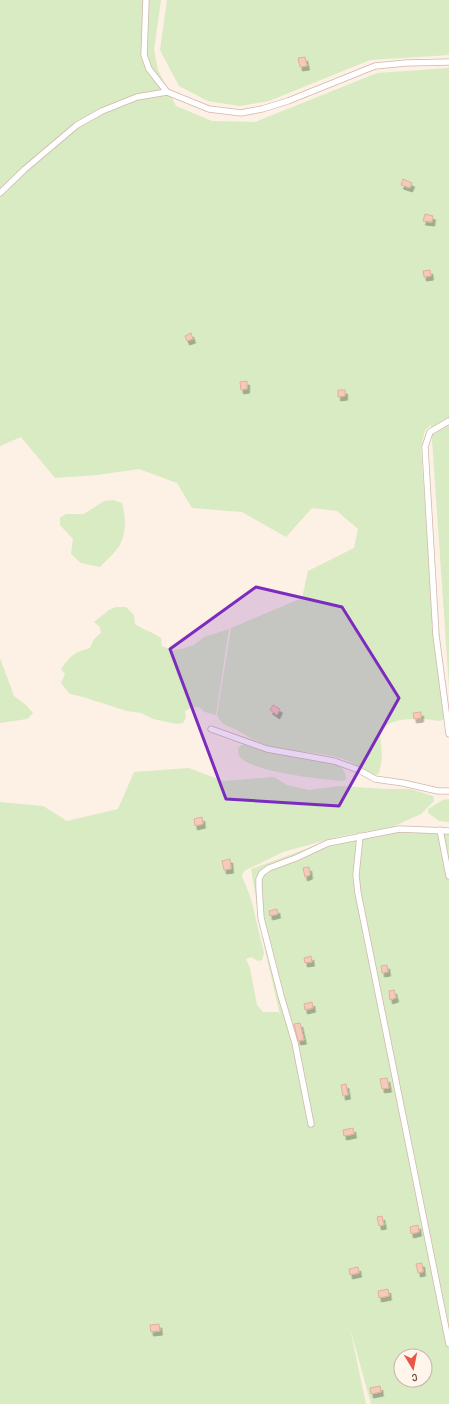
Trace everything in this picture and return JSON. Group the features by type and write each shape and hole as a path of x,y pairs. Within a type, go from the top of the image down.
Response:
{"lane":[{"path":"146,0 144,55 150,69 167,92 209,109 241,114 288,101 375,66 406,63 449,62"},
{"path":"0,193 25,169 77,125 102,111 137,97 167,92"},
{"path":"449,421 430,432 425,447 436,635 449,734"},
{"path":"211,729 266,749 334,761 359,770 375,779 403,783 438,791 449,791"},
{"path":"312,1124 294,1042 261,918 259,888 262,873 269,868 296,858 328,843 398,829 449,831"},
{"path":"440,830 449,876"},
{"path":"360,836 356,875 358,893 449,1344"}],"highlighted area":[{"path":"256,587 342,607 399,698 339,806 226,799 170,649"}],"green space":[{"path":"0,0 161,0 154,50 158,70 176,106 212,121 255,122 377,73 449,68 449,687 431,425 425,430 421,448 436,657 445,717 441,721 424,719 399,720 384,727 380,732 382,758 379,773 376,775 334,756 286,750 268,746 224,724 220,721 217,715 231,628 302,598 308,571 354,548 358,529 337,511 312,508 286,537 242,512 192,508 177,483 139,469 97,475 55,478 21,437 0,446"},
{"path":"167,0 449,0 449,55 370,60 269,101 240,106 208,101 179,86 160,50"},
{"path":"113,500 122,503 125,521 123,539 113,554 100,567 81,563 71,554 73,539 60,525 60,518 66,514 84,514 104,501"},
{"path":"116,607 126,607 134,615 135,624 161,638 162,646 172,650 194,645 204,637 229,629 216,715 205,712 199,707 193,707 185,711 186,717 183,723 177,724 153,719 141,713 127,711 70,694 61,683 65,674 61,669 73,655 90,648 94,639 101,633 100,627 94,622 109,610"},
{"path":"0,658 14,696 26,705 33,713 27,719 0,723"},
{"path":"246,744 269,751 336,764 343,770 346,779 344,781 305,777 258,767 239,756 238,748"},
{"path":"189,768 223,781 274,777 287,785 309,790 339,786 410,789 433,796 434,801 421,814 392,827 341,836 283,852 244,871 242,876 251,899 264,953 262,960 258,961 251,957 246,959 250,968 257,1005 263,1012 278,1012 280,1015 263,941 251,869 325,842 395,827 449,829 449,1404 371,1404 350,1328 366,1404 0,1404 0,802 43,806 67,821 118,809 134,772"},
{"path":"449,799 449,822 439,821 428,813 428,809 443,800"}],"building":[{"path":"305,57 307,66 300,67 298,58"},
{"path":"403,179 412,183 410,188 401,185"},
{"path":"425,214 433,216 432,222 423,221"},
{"path":"430,270 431,276 424,277 423,271"},
{"path":"191,333 193,339 187,341 185,336"},
{"path":"247,381 247,389 241,390 240,382"},
{"path":"338,390 345,390 345,396 338,397"},
{"path":"273,705 280,709 277,715 270,710"},
{"path":"421,712 421,718 414,719 413,713"},
{"path":"202,817 203,824 195,826 194,819"},
{"path":"230,859 231,869 224,870 222,861"},
{"path":"309,867 310,875 305,877 303,868"},
{"path":"277,909 278,914 270,916 269,911"},
{"path":"311,956 312,962 305,963 304,958"},
{"path":"387,965 388,972 382,973 381,966"},
{"path":"394,990 396,998 390,1000 389,991"},
{"path":"312,1002 313,1008 305,1010 304,1004"},
{"path":"300,1023 304,1040 298,1041 294,1024"},
{"path":"387,1078 389,1088 382,1089 380,1079"},
{"path":"346,1084 348,1095 343,1096 341,1085"},
{"path":"353,1128 354,1134 344,1136 343,1130"},
{"path":"382,1216 384,1225 379,1226 377,1217"},
{"path":"418,1225 419,1232 411,1234 410,1227"},
{"path":"422,1263 423,1272 418,1273 416,1264"},
{"path":"358,1267 359,1273 350,1275 349,1269"},
{"path":"388,1289 389,1296 379,1298 378,1291"},
{"path":"159,1324 160,1331 151,1332 150,1325"},
{"path":"380,1386 381,1392 371,1394 370,1388"}]}
